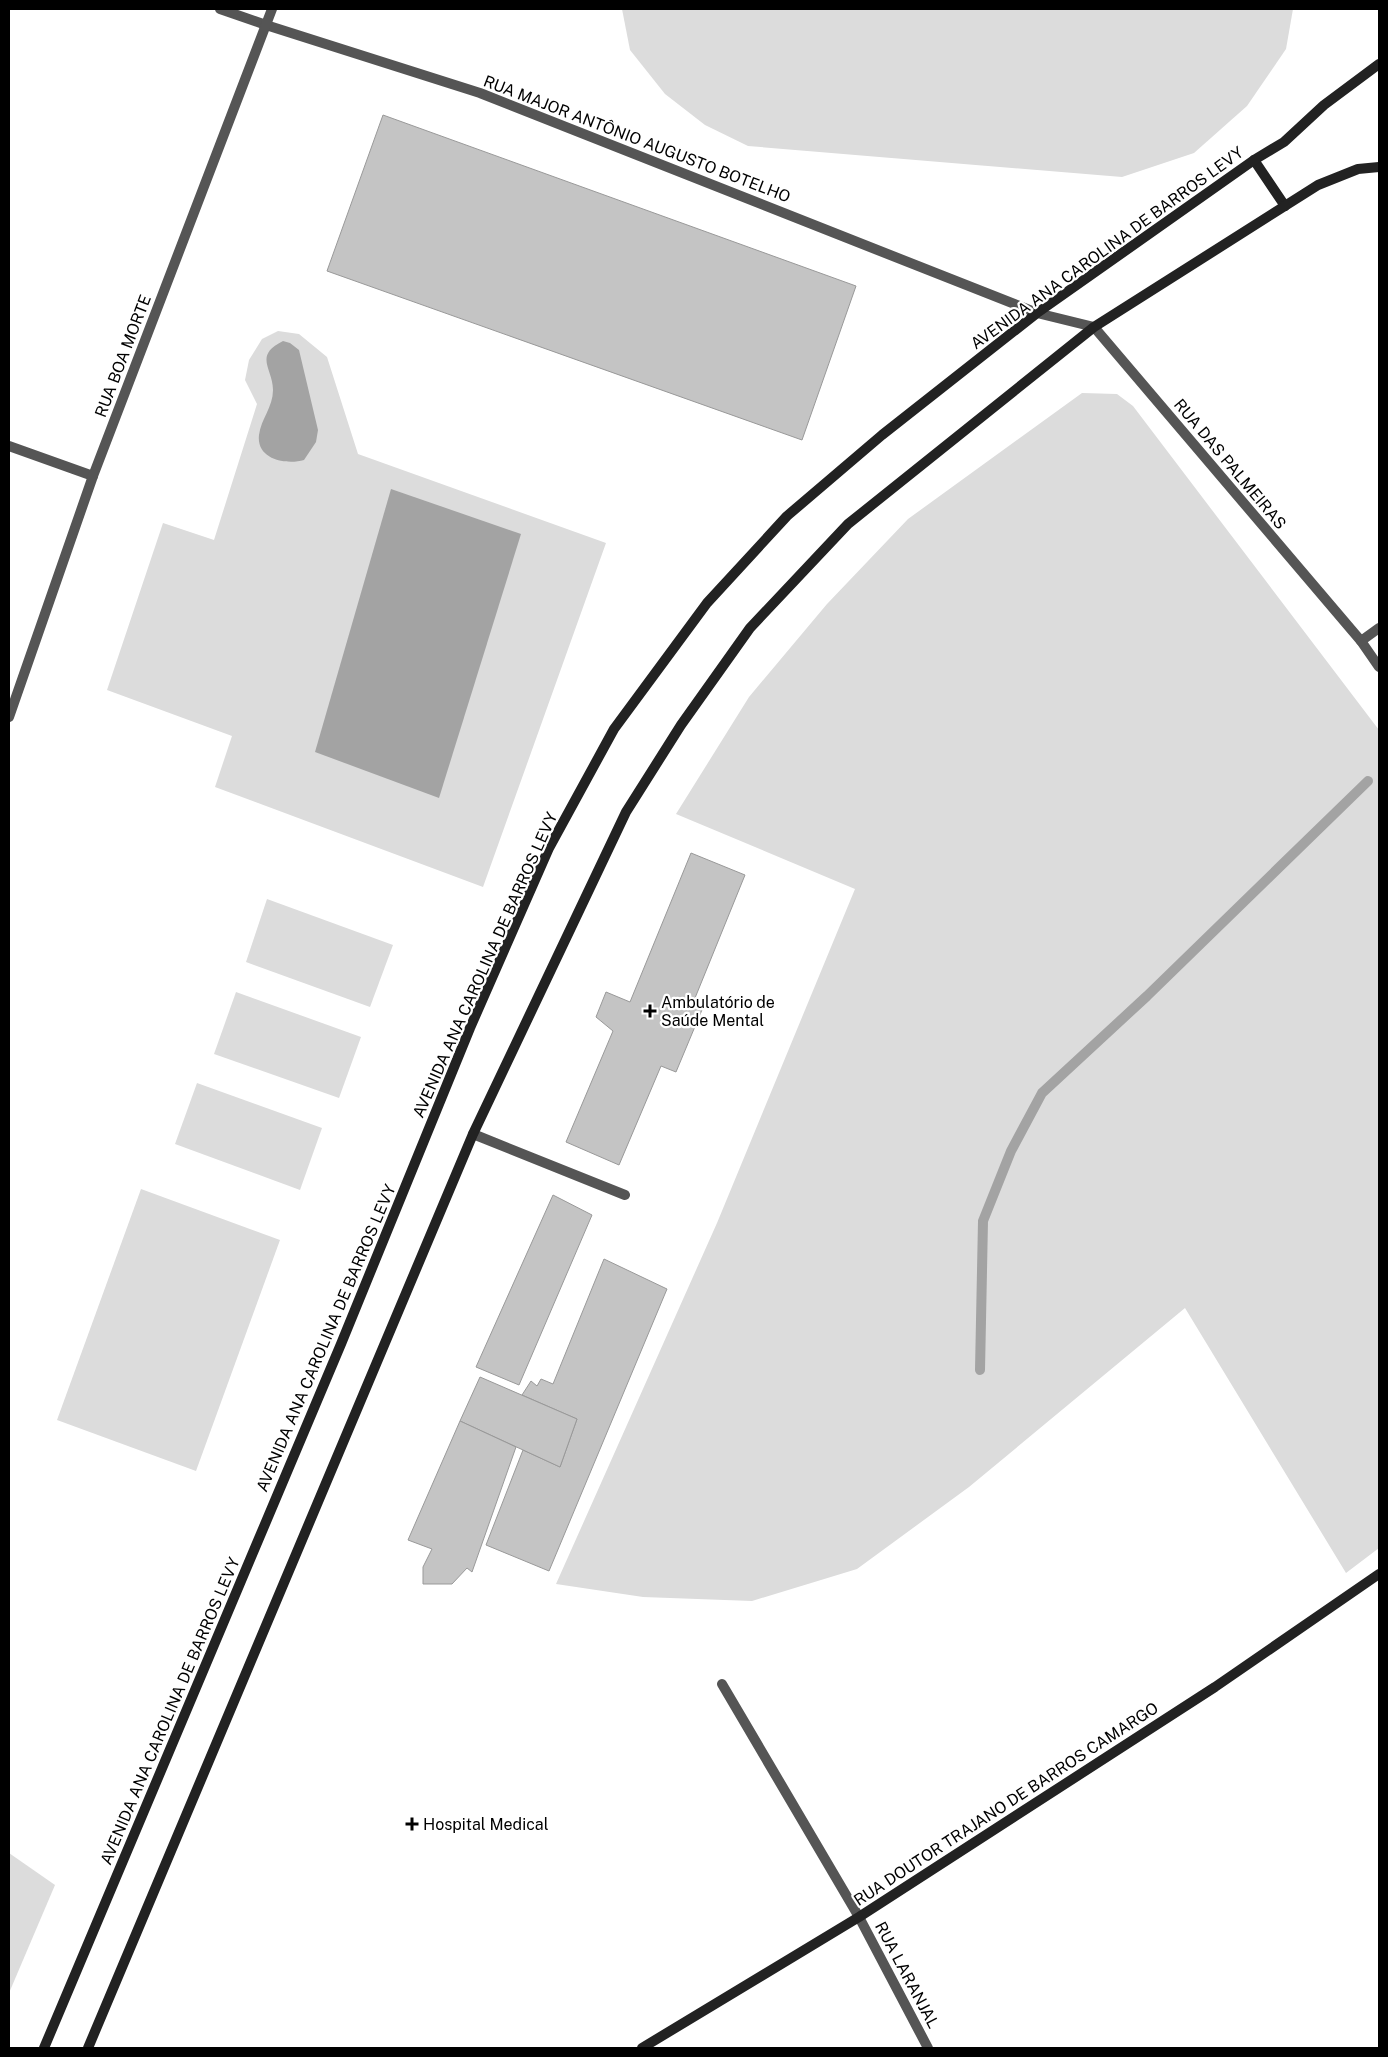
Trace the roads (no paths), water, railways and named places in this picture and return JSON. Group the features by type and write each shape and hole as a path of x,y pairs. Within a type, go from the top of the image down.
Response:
{"street":[{"name":"RUA MAJOR ANTÔNIO AUGUSTO BOTELHO","path":"220,9 480,93 1037,313"},
{"name":"RUA BOA MORTE","path":"9,717 93,476 272,9"},
{"name":"AVENIDA ANA CAROLINA DE BARROS LEVY","path":"44,2048 337,1353 470,1028 549,848 614,729 707,603 787,516 882,435 1037,313 1254,160 1284,142 1324,105 1379,64"},
{"path":"1254,160 1284,206"},
{"path":"88,2048 473,1134 626,812 681,725 750,628 848,524 1094,327 1318,185 1358,169 1379,167"},
{"path":"1037,313 1094,327"},
{"name":"RUA DAS PALMEIRAS","path":"1094,327 1361,642 1379,667"},
{"path":"9,446 93,476"},
{"path":"1361,642 1379,628"},
{"path":"473,1134 625,1195"},
{"name":"RUA DOUTOR TRAJANO DE BARROS CAMARGO","path":"642,2048 858,1917 1215,1687 1379,1574"},
{"name":"RUA LARANJAL","path":"722,1684 858,1917 928,2048"}],"waterway":[{"path":"980,1370 983,1221 1011,1151 1042,1093 1147,996 1368,781"}],"place":[{"name":"Ambulatório de Saúde Mental","path":"650,1011"},
{"name":"Hospital Medical","path":"412,1824"}]}
